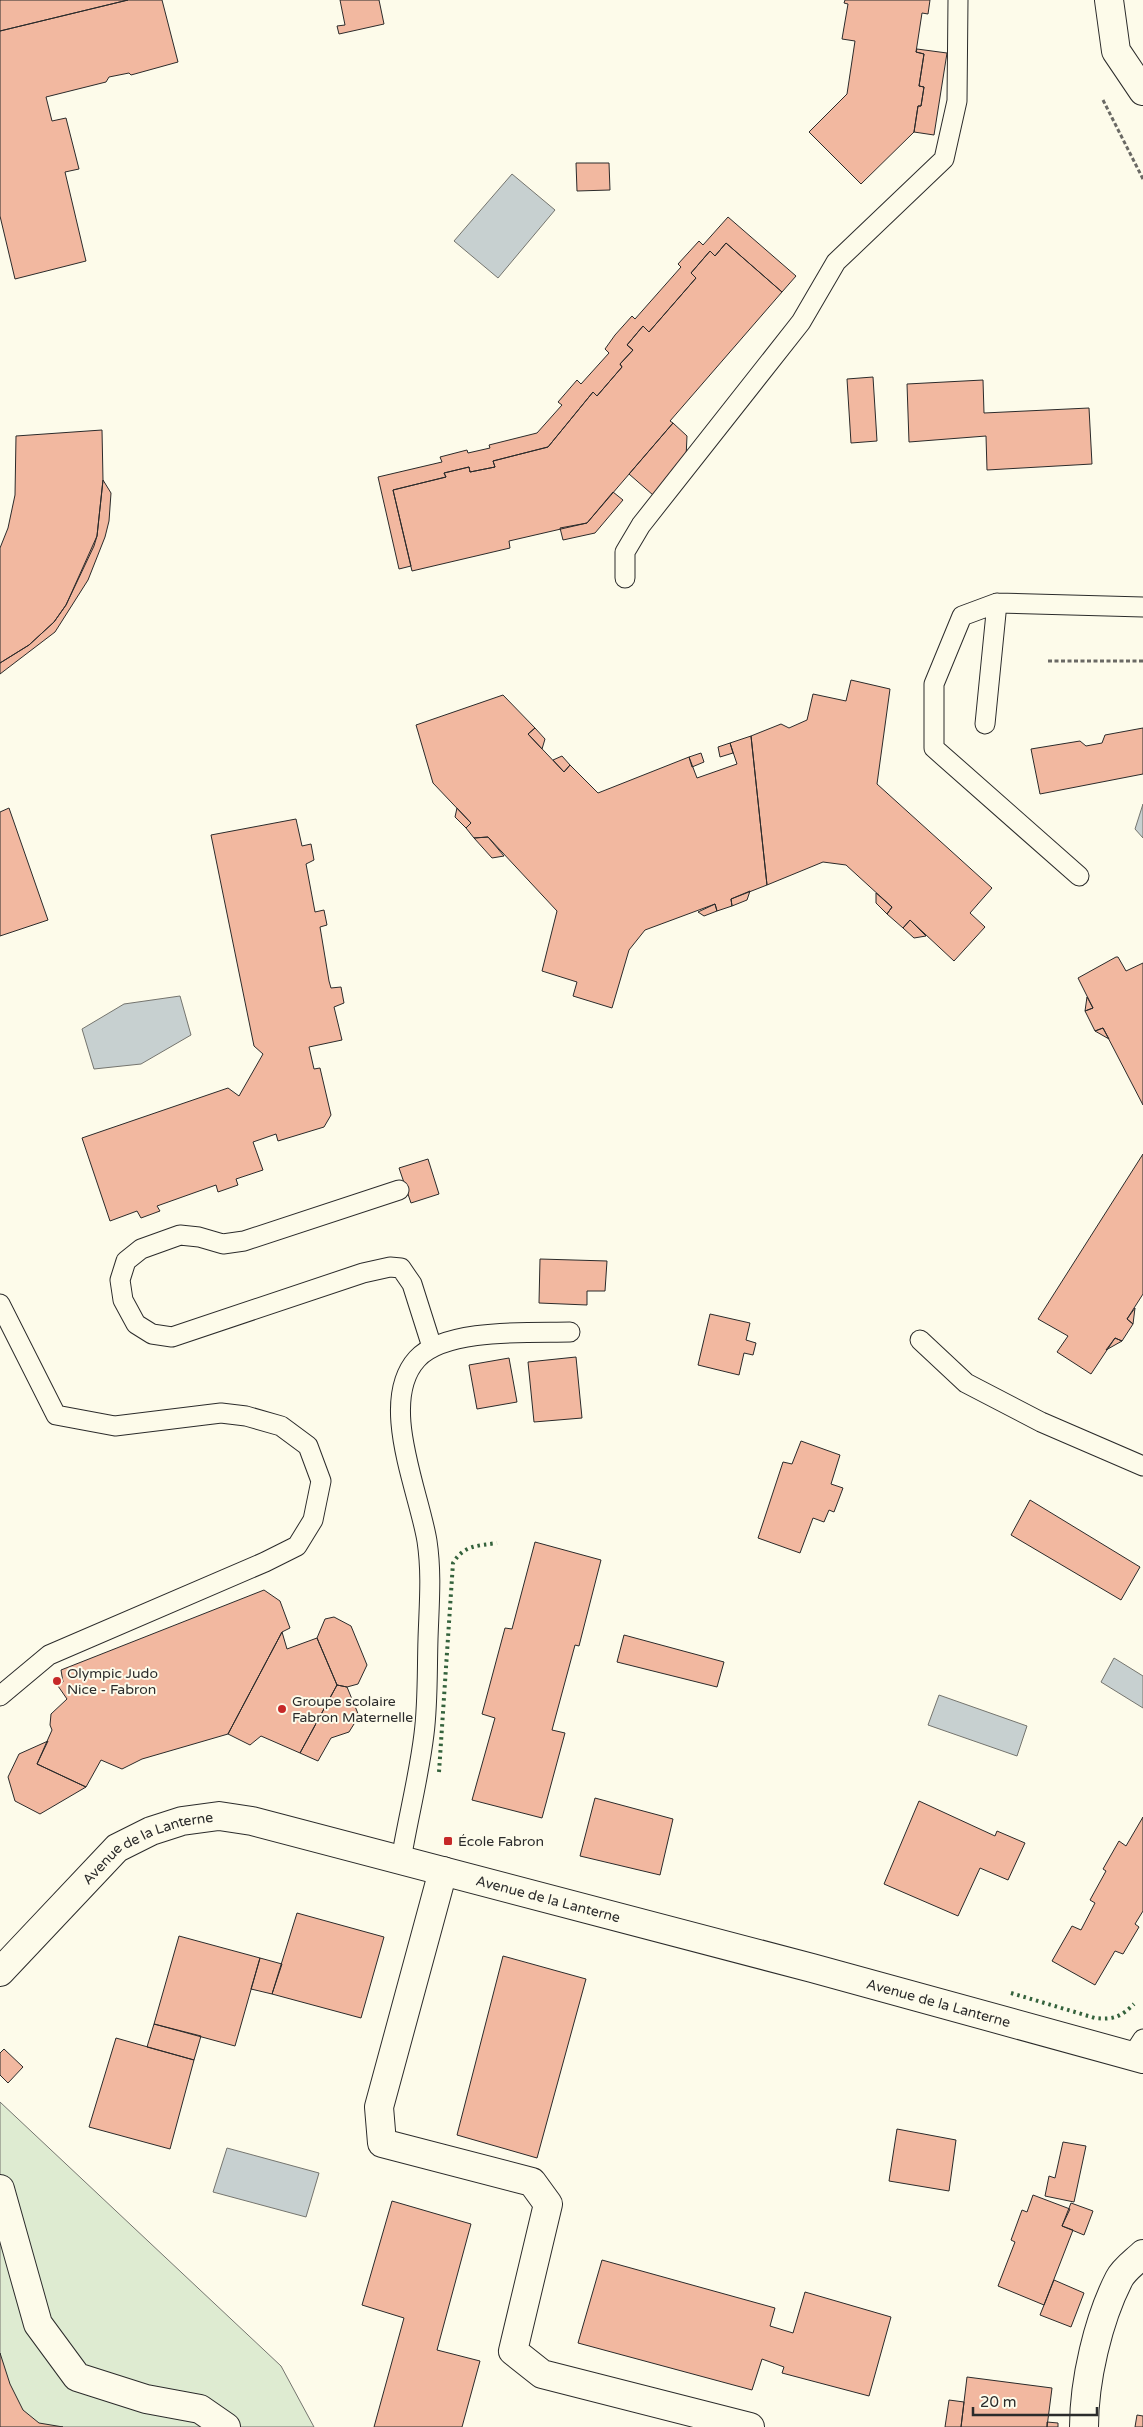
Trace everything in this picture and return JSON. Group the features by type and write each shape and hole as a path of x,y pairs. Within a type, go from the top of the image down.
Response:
{"street":[{"path":"1109,0 1116,51 1143,91"},
{"name":"Avenue de la Lanterne","path":"0,1972 117,1848 151,1831 182,1821 219,1816 252,1821 1139,2052"},
{"path":"443,1871 379,2107 382,2143 532,2182 548,2204 513,2351 542,2374 750,2427"},
{"path":"0,2189 38,2324 77,2377 146,2399 200,2409 226,2427"},
{"path":"1084,2427 1084,2408 1099,2330 1120,2277 1143,2254"}],"lane":[{"path":"625,578 626,552 642,525 801,322 836,262 944,159 956,101 958,0"},
{"path":"1079,876 934,748 934,684 962,616 997,603 1143,607"},
{"path":"985,724 997,603"},
{"path":"399,1190 244,1241 223,1244 199,1237 180,1235 141,1250 126,1261 120,1280 123,1300 136,1324 152,1334 172,1337 363,1273 390,1267 401,1268 412,1284 432,1347"},
{"path":"0,1304 56,1415 115,1426 221,1413 246,1416 281,1426 308,1446 321,1481 313,1520 297,1546 265,1562 49,1655 0,1696"},
{"path":"401,1860 424,1734 431,1576 426,1539 403,1443 401,1403 405,1376 418,1358 432,1347 443,1342 496,1333 570,1332"},
{"path":"920,1340 966,1383 1041,1422 1143,1466"}],"path":[{"path":"1048,661 1143,661"}],"green space":[{"path":"0,2102 281,2366 314,2427 0,2427"}],"shaded area":[{"path":"512,174 555,210 498,278 454,241"},
{"path":"1143,804 1143,838 1135,829"},
{"path":"180,996 191,1035 141,1064 94,1069 82,1029 124,1004"},
{"path":"1114,1658 1143,1676 1143,1708 1101,1682"},
{"path":"939,1695 1027,1726 1017,1756 928,1725"},
{"path":"227,2148 319,2173 306,2217 213,2192"}],"building":[{"path":"0,0 128,0 0,31"},
{"path":"128,0 162,0 178,62 131,75 129,73 109,77 106,82 46,97 52,121 66,118 79,169 65,172 86,261 15,279 0,216 0,31"},
{"path":"340,0 379,0 384,24 339,34 337,26 345,25"},
{"path":"845,0 930,0 928,14 922,13 916,52 924,54 919,86 924,87 921,106 918,106 914,132 861,184 809,132 847,94 855,41 842,39 848,4 844,3"},
{"path":"917,49 947,53 934,135 914,132 918,106 921,106 924,87 919,86 924,54 916,52"},
{"path":"576,163 609,163 610,190 577,191"},
{"path":"728,217 796,276 782,292 726,243 715,256 710,251 691,273 696,278 649,332 643,326 627,345 633,350 620,364 622,367 597,396 593,392 548,447 493,461 495,467 470,472 469,467 444,473 446,477 393,490 411,566 399,569 378,477 442,462 440,457 467,450 468,453 490,448 489,445 537,433 562,405 558,402 577,380 581,384 609,353 605,349 615,335 632,316 635,319 681,267 678,264 699,241 703,245"},
{"path":"726,243 782,292 670,421 673,423 587,523 509,541 510,548 412,571 393,490 446,477 444,473 469,467 470,472 495,467 493,461 548,447 593,392 597,396 622,367 620,364 633,350 627,345 643,326 649,332 696,278 691,273 710,251 715,256"},
{"path":"873,377 877,441 851,443 847,379"},
{"path":"983,380 984,413 1089,408 1092,464 987,470 986,436 909,442 907,384"},
{"path":"673,423 687,436 686,458 653,495 629,474"},
{"path":"102,430 103,480 97,536 94,546 66,605 54,622 29,645 0,663 0,548 8,528 15,495 16,436"},
{"path":"103,480 111,493 109,521 105,537 88,580 55,632 0,674 0,663 29,645 54,622 66,605 97,536"},
{"path":"613,492 623,500 595,533 563,540 560,528 587,523"},
{"path":"851,680 890,689 877,784 992,888 970,913 985,927 954,961 910,920 903,928 887,914 892,907 846,865 823,862 767,885 751,736 781,724 789,728 807,720 813,694 846,701"},
{"path":"503,695 535,728 528,734 564,772 570,765 598,793 689,757 697,778 737,764 730,743 751,736 767,885 731,899 732,906 717,911 715,904 645,930 629,950 612,1008 573,996 577,982 542,971 557,911 488,837 474,838 466,828 471,823 433,783 416,725"},
{"path":"535,728 545,739 542,749 528,734"},
{"path":"1143,728 1143,774 1040,794 1031,749 1080,741 1086,746 1102,743 1105,735"},
{"path":"730,743 733,753 720,757 718,747"},
{"path":"701,753 704,762 692,767 689,757"},
{"path":"562,756 570,765 564,772 553,760"},
{"path":"9,808 48,920 0,936 0,812"},
{"path":"457,808 471,823 466,828 455,817"},
{"path":"296,819 302,846 311,844 314,860 306,864 315,912 324,910 327,925 320,927 329,981 331,988 341,987 344,1003 334,1007 342,1040 309,1047 314,1069 320,1068 331,1115 324,1127 278,1141 276,1134 253,1142 263,1170 236,1179 238,1185 218,1192 216,1185 157,1206 160,1211 141,1218 137,1211 110,1221 82,1138 228,1088 239,1096 263,1054 254,1046 211,835"},
{"path":"488,837 504,856 492,858 474,838"},
{"path":"750,891 747,900 732,906 731,899"},
{"path":"876,893 892,907 887,914 876,903"},
{"path":"715,904 717,911 704,916 698,912"},
{"path":"910,920 926,936 914,938 903,928"},
{"path":"1118,957 1126,971 1143,963 1143,1105 1103,1028 1095,1031 1085,1011 1093,1008 1078,978"},
{"path":"1087,997 1093,1008 1085,1011"},
{"path":"1103,1028 1109,1039 1095,1031"},
{"path":"1143,1154 1143,1294 1127,1319 1133,1324 1122,1341 1115,1338 1091,1374 1057,1352 1068,1336 1038,1319"},
{"path":"428,1159 439,1194 411,1203 399,1168"},
{"path":"540,1259 607,1261 605,1291 587,1291 587,1305 539,1303"},
{"path":"1135,1308 1133,1324 1127,1319"},
{"path":"710,1314 750,1323 746,1340 756,1343 753,1355 744,1353 739,1375 698,1365"},
{"path":"1115,1338 1122,1341 1106,1350"},
{"path":"576,1357 582,1418 534,1422 528,1362"},
{"path":"509,1358 517,1402 477,1409 469,1365"},
{"path":"801,1441 840,1455 831,1484 843,1488 834,1512 829,1510 824,1522 813,1518 800,1553 758,1538 783,1462 792,1464"},
{"path":"1030,1500 1140,1567 1121,1600 1011,1535"},
{"path":"535,1542 601,1560 579,1646 575,1645 552,1730 565,1733 542,1818 472,1800 495,1718 482,1714 505,1628 512,1629"},
{"path":"264,1590 280,1601 290,1628 282,1632 228,1734 142,1759 122,1769 101,1760 86,1787 37,1764 52,1730 50,1725 51,1714 67,1699 58,1686 63,1682 61,1670"},
{"path":"334,1617 351,1626 367,1665 358,1684 347,1687 337,1685 317,1638 325,1619"},
{"name":"Groupe scolaire Fabron Maternelle","path":"282,1632 287,1649 317,1638 337,1685 300,1753 261,1736 250,1745 228,1734"},
{"path":"624,1635 724,1662 717,1687 617,1662"},
{"path":"337,1685 347,1687 359,1716 349,1732 331,1738 318,1761 300,1753"},
{"path":"48,1741 37,1764 86,1787 40,1814 15,1801 8,1777 19,1754"},
{"path":"595,1798 673,1819 660,1875 580,1856"},
{"path":"919,1801 995,1836 997,1831 1025,1843 1008,1880 980,1868 958,1916 884,1884"},
{"path":"1143,1817 1143,1911 1135,1924 1139,1927 1123,1954 1115,1951 1095,1985 1052,1961 1072,1926 1081,1930 1095,1903 1090,1900 1106,1871 1103,1869 1119,1841 1126,1846"},
{"path":"297,1913 384,1937 361,2018 272,1994"},
{"path":"179,1936 260,1958 235,2046 154,2024"},
{"path":"503,1956 586,1979 537,2158 457,2135"},
{"path":"260,1958 282,1964 272,1994 251,1989"},
{"path":"154,2024 201,2036 194,2060 147,2047"},
{"path":"116,2038 194,2060 170,2149 89,2127"},
{"path":"4,2049 23,2067 8,2083 0,2075 0,2053"},
{"path":"897,2129 956,2140 949,2191 889,2181"},
{"path":"1063,2142 1086,2146 1074,2202 1045,2196 1049,2176 1055,2178"},
{"path":"1033,2195 1070,2209 1062,2226 1073,2230 1044,2305 998,2286 1015,2242 1011,2240 1022,2210 1027,2212"},
{"path":"392,2201 471,2224 437,2350 480,2361 462,2427 374,2427 404,2318 362,2305"},
{"path":"1071,2203 1093,2211 1084,2235 1062,2226"},
{"path":"602,2260 775,2308 770,2326 793,2333 805,2292 891,2317 869,2396 782,2373 784,2367 762,2359 752,2390 578,2343"},
{"path":"1054,2280 1084,2293 1071,2327 1040,2315"},
{"path":"0,2353 10,2384 23,2410 39,2423 63,2427 0,2427"},
{"path":"967,2377 1052,2388 1047,2427 961,2427"},
{"path":"949,2400 964,2402 961,2427 945,2427"},
{"path":"1137,2415 1143,2416 1143,2427 1135,2427"},
{"path":"1047,2422 1058,2423 1058,2427 1047,2427"}],"hedge":[{"path":"439,1772 453,1563 457,1557 472,1547 497,1543"},
{"path":"1011,1993 1095,2018 1116,2017 1134,2004"}],"place":[{"name":"Olympic Judo Nice - Fabron","path":"57,1681"},
{"name":"Groupe scolaire Fabron Maternelle","path":"282,1709"},
{"name":"École Fabron","path":"448,1841"}]}
